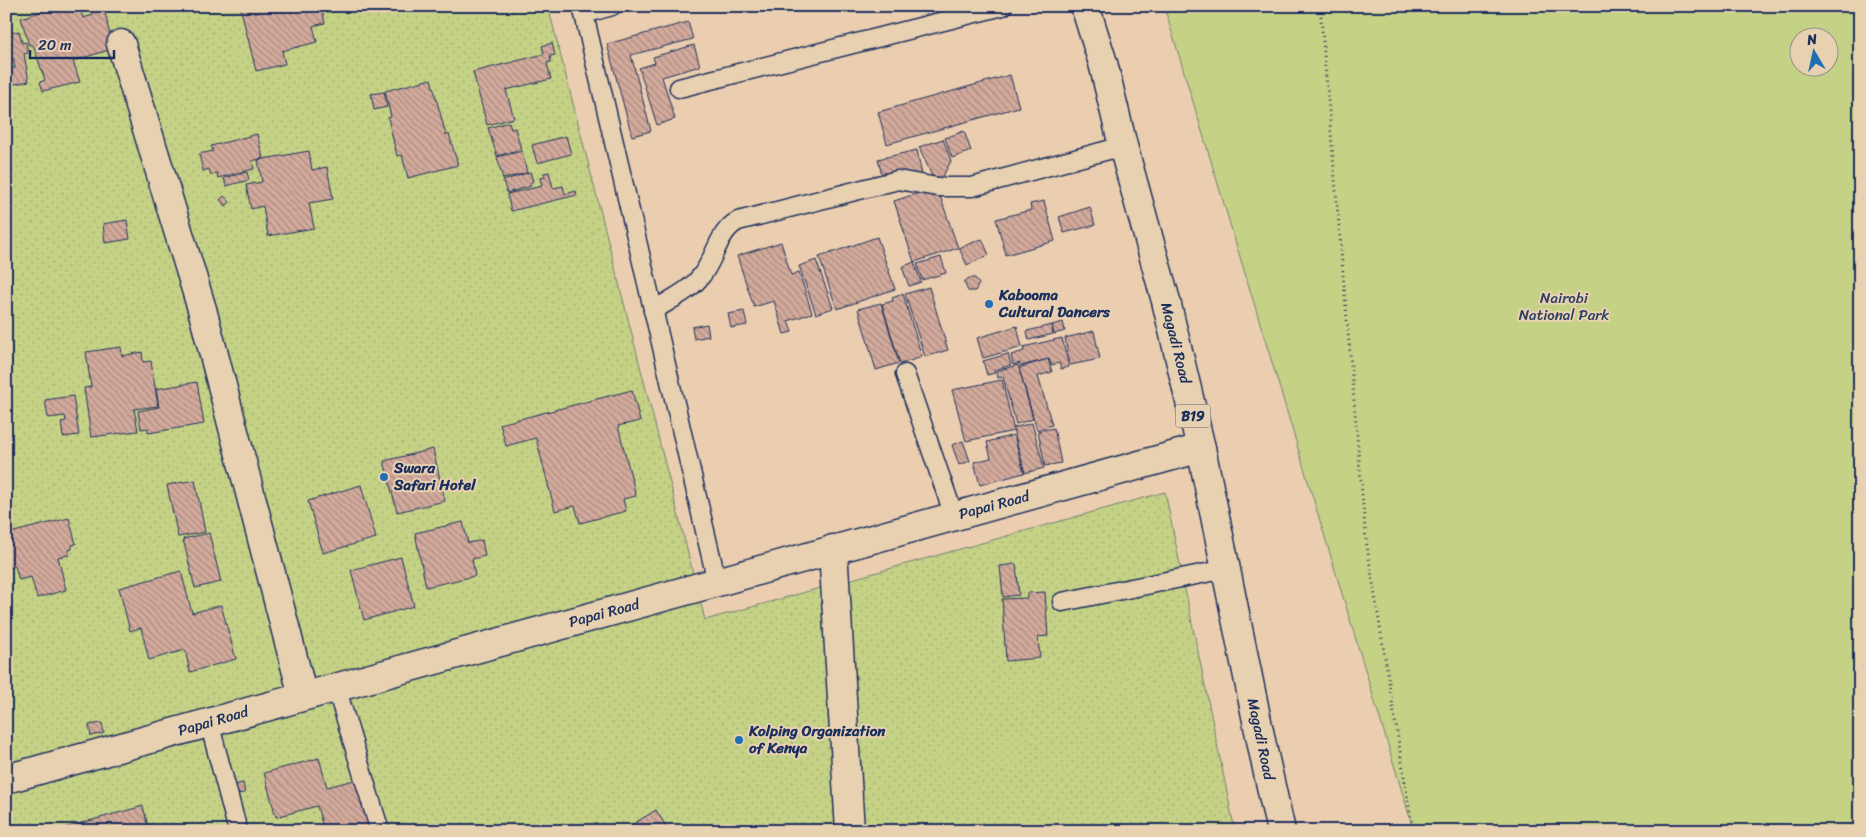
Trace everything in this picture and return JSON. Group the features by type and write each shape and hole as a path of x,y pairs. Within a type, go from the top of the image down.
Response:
{"main road":[{"name":"Magadi Road","path":"1085,6 1103,63 1123,146 1166,301 1201,448 1281,831"},
{"path":"121,44 202,309 303,696"},
{"name":"Papai Road","path":"6,778 1201,448"},
{"path":"833,550 850,831"}],"lane":[{"path":"612,6 583,10 717,582"},
{"path":"679,88 1003,6"},
{"path":"653,311 694,284 702,275 728,228 738,221 898,180 938,187 972,187 1123,146"},
{"path":"905,374 954,516"},
{"path":"1062,602 1226,569"},
{"path":"336,687 380,831"},
{"path":"209,722 238,831"}],"path":[{"path":"1320,6 1366,540 1413,831"}],"green space":[{"path":"6,6 548,6 705,620 1165,492 1235,831 6,831"},
{"name":"Nairobi National Park","path":"1164,6 1860,6 1860,831 1414,831"}],"building":[{"path":"59,6 79,6 83,18 93,15 92,10 103,7 112,41 112,49 73,61 80,82 43,91 40,82 45,80 33,45 29,45 21,18"},
{"path":"240,6 321,6 325,23 313,26 317,42 282,51 285,64 256,71"},
{"path":"688,22 693,39 631,55 651,131 632,136 607,44"},
{"path":"19,31 22,43 26,42 28,53 24,54 29,81 6,86 6,70 15,68 13,58 9,59 6,34"},
{"path":"552,43 555,55 550,56 551,62 547,63 551,79 506,90 514,118 487,125 473,72 544,54 542,46"},
{"path":"694,45 700,66 662,77 675,119 657,125 639,68 655,63 653,57"},
{"path":"1010,75 1019,107 887,144 878,112"},
{"path":"431,79 446,135 449,134 458,165 408,178 402,155 397,156 388,118 391,117 385,91"},
{"path":"384,92 387,107 374,110 371,94"},
{"path":"509,122 511,129 515,128 521,149 497,156 488,128"},
{"path":"964,131 971,151 952,158 945,138"},
{"path":"257,134 263,158 252,161 254,169 218,178 217,173 211,175 209,169 203,171 199,154 213,151 211,146"},
{"path":"566,136 571,154 537,163 532,145"},
{"path":"943,139 951,161 937,187 919,147"},
{"path":"917,150 922,175 884,184 878,159"},
{"path":"309,151 312,170 327,167 333,199 309,203 314,228 268,236 263,206 251,209 246,185 262,182 258,160"},
{"path":"522,151 527,173 503,179 497,157"},
{"path":"247,172 249,180 226,186 224,178"},
{"path":"530,172 533,181 530,183 531,186 507,193 503,181"},
{"path":"549,172 553,188 563,186 565,194 576,191 577,195 511,211 507,194 542,186 540,178 545,177 544,173"},
{"path":"937,187 958,248 914,262 894,201"},
{"path":"224,196 230,202 226,206 220,200"},
{"path":"1044,201 1055,241 1006,255 996,219 1031,210 1030,204"},
{"path":"1090,207 1095,225 1064,233 1059,217"},
{"path":"127,220 130,239 105,243 103,224"},
{"path":"877,237 895,289 837,309 819,257"},
{"path":"982,239 989,255 967,265 959,248"},
{"path":"781,242 791,275 799,272 812,313 788,321 792,332 784,334 774,301 754,307 737,256"},
{"path":"941,257 946,273 922,280 917,264"},
{"path":"816,260 833,308 816,314 799,266"},
{"path":"914,262 921,282 909,286 902,267"},
{"path":"969,278 975,278 979,284 975,291 968,291 964,282"},
{"path":"929,287 948,350 925,357 905,294"},
{"path":"903,294 922,357 900,364 882,304 893,301 892,298"},
{"path":"881,303 899,363 876,370 858,309"},
{"path":"744,311 747,325 731,328 728,314"},
{"path":"1063,322 1065,331 1054,334 1052,325"},
{"path":"707,324 709,336 694,339 692,327"},
{"path":"1052,325 1053,334 1029,340 1027,331"},
{"path":"1017,326 1022,347 983,358 977,338"},
{"path":"1094,331 1100,359 1070,365 1065,338"},
{"path":"1062,338 1069,367 1061,369 1059,363 1051,365 1049,359 1020,366 1020,363 1013,365 1011,355 1024,351 1023,347"},
{"path":"121,347 122,356 142,352 143,362 151,361 158,406 134,409 138,431 91,437 84,388 91,387 86,352"},
{"path":"1008,354 1011,365 994,370 995,373 987,375 983,361"},
{"path":"1048,359 1052,372 1038,376 1052,425 1037,430 1019,368"},
{"path":"1018,365 1033,419 1016,424 1003,377 998,378 996,371"},
{"path":"1002,380 1014,431 966,441 952,390"},
{"path":"197,382 204,424 148,433 148,428 141,429 138,411 159,407 156,389"},
{"path":"632,390 640,421 618,426 636,496 623,499 626,511 580,523 575,506 555,511 536,438 506,446 500,424"},
{"path":"73,396 79,435 63,437 61,422 66,421 65,416 48,418 45,400"},
{"path":"1032,423 1044,468 1025,473 1013,428"},
{"path":"1054,428 1061,463 1045,466 1038,431"},
{"path":"1014,435 1024,473 980,485 974,462 991,458 987,442"},
{"path":"963,441 970,461 959,465 952,445"},
{"path":"433,449 445,501 397,512 384,461"},
{"path":"195,480 205,532 178,537 167,485"},
{"path":"361,485 376,538 323,553 308,501"},
{"path":"69,518 76,544 72,545 69,555 58,557 66,590 37,598 31,577 19,580 15,566 6,569 6,534"},
{"path":"463,522 468,543 482,540 485,556 472,559 475,576 426,587 415,533"},
{"path":"209,533 221,582 195,588 183,539"},
{"path":"401,557 414,606 364,620 351,570"},
{"path":"1016,564 1019,595 1003,597 1000,566"},
{"path":"181,571 192,613 221,605 236,659 190,672 185,650 149,660 141,628 130,631 119,588"},
{"path":"1045,592 1048,636 1038,637 1040,658 1006,661 1002,599 1027,598 1027,593"},
{"path":"102,723 104,733 91,736 89,725"},
{"path":"319,758 327,787 358,779 372,831 324,831 317,806 276,817 264,773"},
{"path":"243,783 245,793 230,795 228,786"},
{"path":"143,806 149,831 53,831"},
{"path":"656,810 669,831 622,831"}],"place":[{"name":"Kabooma Cultural Dancers","path":"989,304"},
{"name":"Swara Safari Hotel","path":"384,477"},
{"name":"Kolping Organization of Kenya","path":"739,740"}]}
